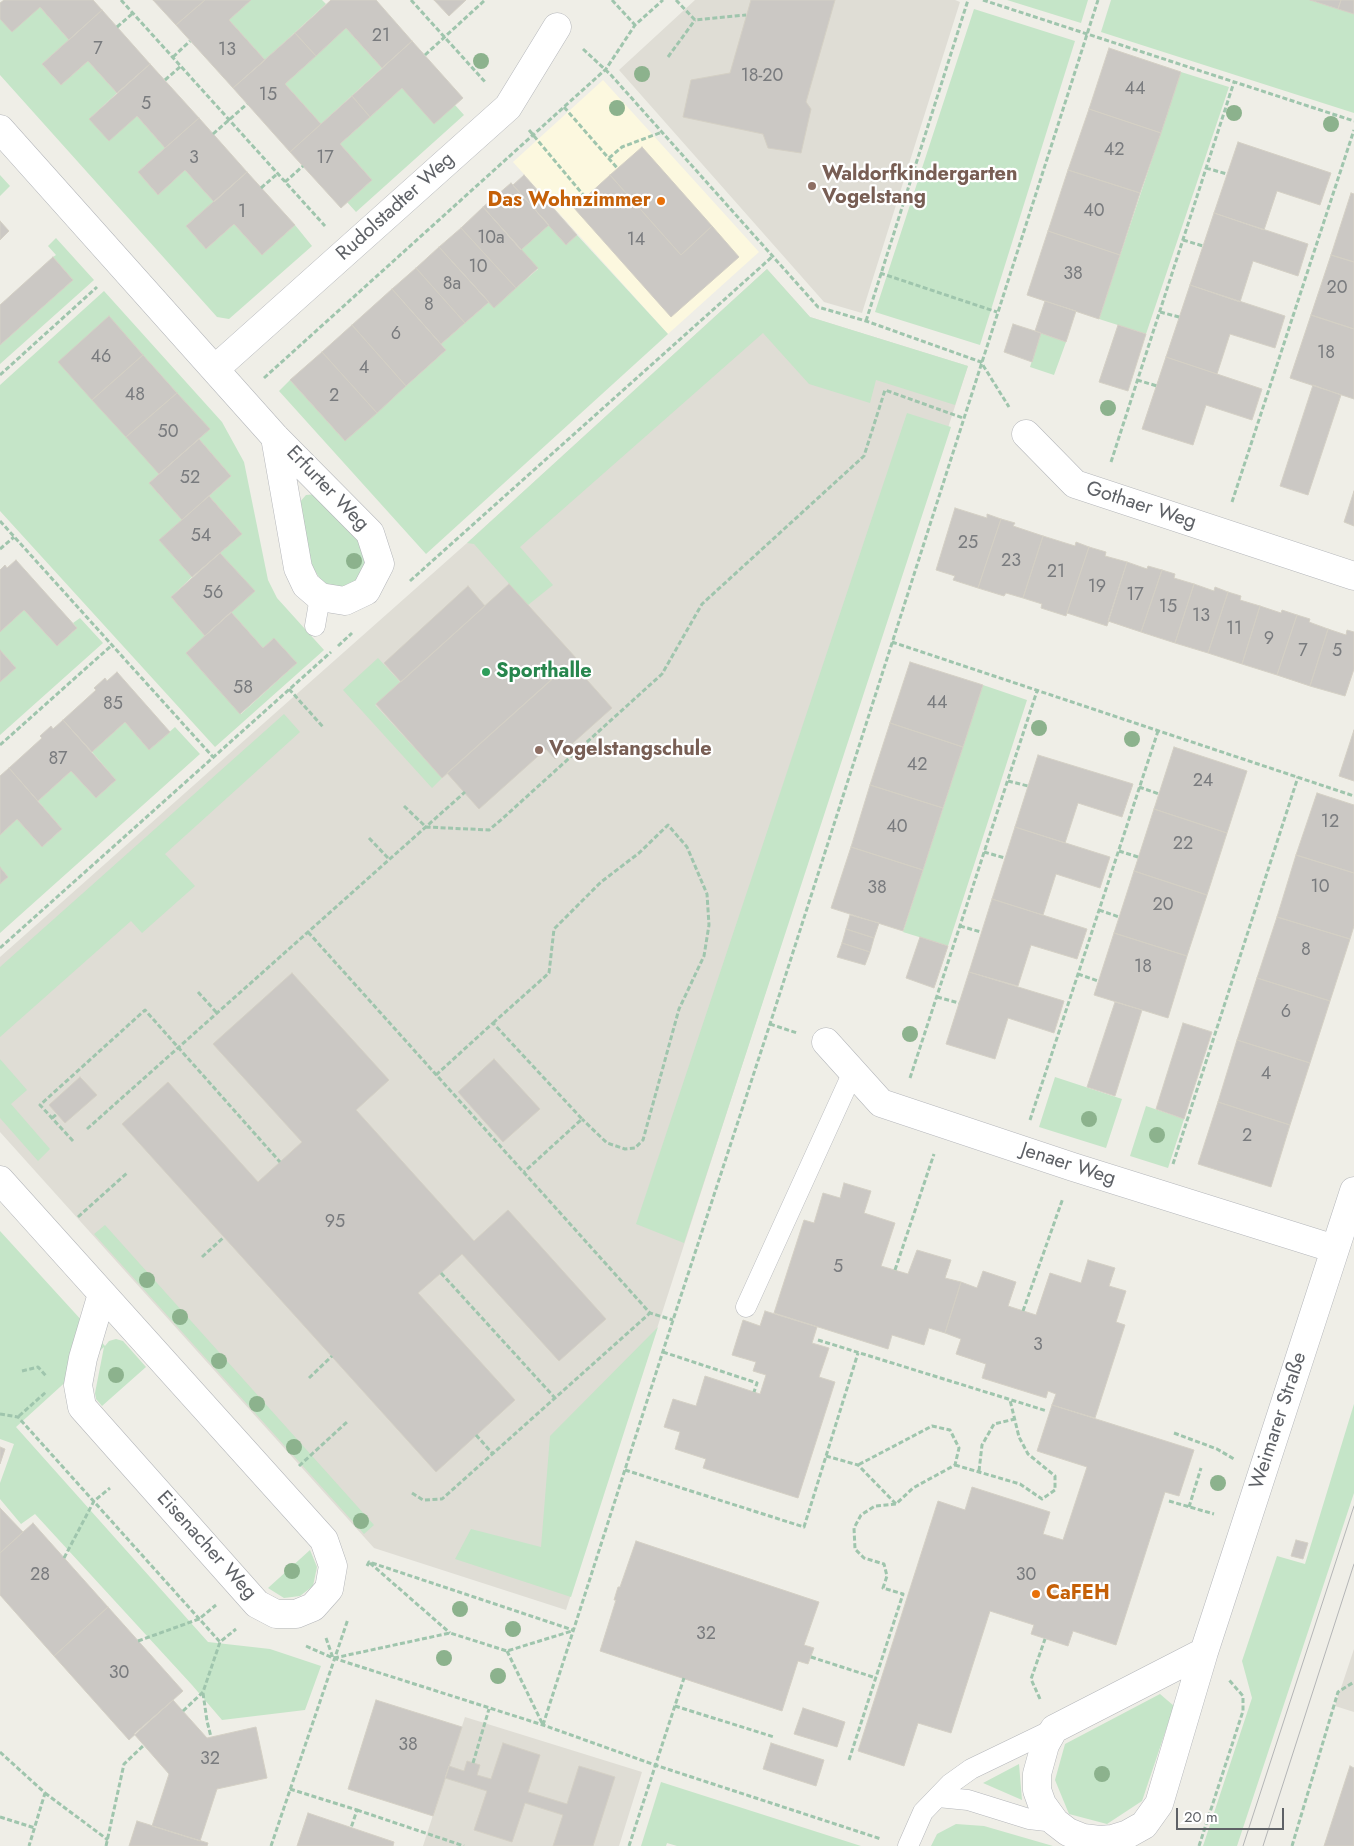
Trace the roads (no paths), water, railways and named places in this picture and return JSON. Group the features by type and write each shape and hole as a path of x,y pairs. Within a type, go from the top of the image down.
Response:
{"street":[{"name":"Rudolstadter Weg","path":"215,369 508,107 557,27"},
{"name":"Erfurter Weg","path":"0,130 275,436 370,533 380,564 366,591 345,601 320,597 306,585 298,568 275,436"},
{"name":"Gothaer Weg","path":"1026,434 1074,484 1354,576"},
{"name":"Jenaer Weg","path":"826,1042 881,1103 1020,1150 1335,1249"},
{"name":"Eisenacher Weg","path":"0,1180 324,1540 333,1566 329,1589 314,1607 296,1614 276,1614 257,1604 82,1407 78,1385 83,1358 102,1294"},
{"name":"Weimarer Straße","path":"1054,1729 1044,1745 1036,1774 1037,1790 1042,1804 1055,1822 1068,1832 1083,1838 1100,1840 1112,1839 1128,1834 1144,1825 1159,1804 1204,1652 1354,1191"},
{"path":"1054,1729 1204,1652"}],"lane":[{"path":"315,626 320,597"},
{"path":"746,1307 853,1072"},
{"path":"908,1846 923,1812 950,1784 971,1769 1054,1729"},
{"name":"Weimarer Straße","path":"938,1797 968,1800 1029,1819 1055,1822"}],"tram line":[{"path":"1243,1846 1354,1506"},
{"path":"1263,1846 1354,1564"}],"place":[{"name":"Waldorfkindergarten Vogelstang","path":"812,186"},
{"name":"Das Wohnzimmer","path":"661,201"},
{"name":"Sporthalle","path":"486,672"},
{"name":"Vogelstangschule","path":"539,750"},
{"name":"CaFEH","path":"1036,1594"}]}
